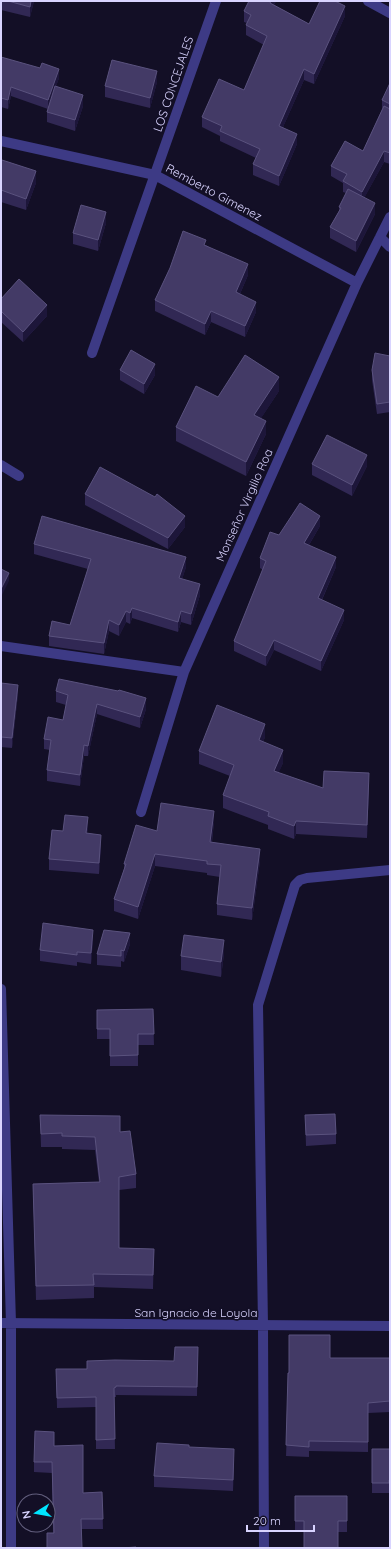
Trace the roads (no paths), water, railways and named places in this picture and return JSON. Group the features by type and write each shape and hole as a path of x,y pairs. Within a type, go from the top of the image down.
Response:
{"street":[{"name":"LOS CONCEJALES","path":"92,353 216,1"},
{"path":"368,1 390,13"},
{"name":"Remberto Gimenez","path":"1,141 155,175 357,283"},
{"name":"Monseñor Virgilio Roa","path":"141,812 184,672 357,283 390,217"},
{"path":"380,237 390,247"},
{"path":"1,465 19,476"},
{"path":"1,646 184,672"},
{"path":"264,1548 263,1325 258,1005 295,885 300,880 307,878 390,870"},
{"path":"1,989 11,1548"},
{"name":"San Ignacio de Loyola","path":"6,1323 390,1326"}]}
